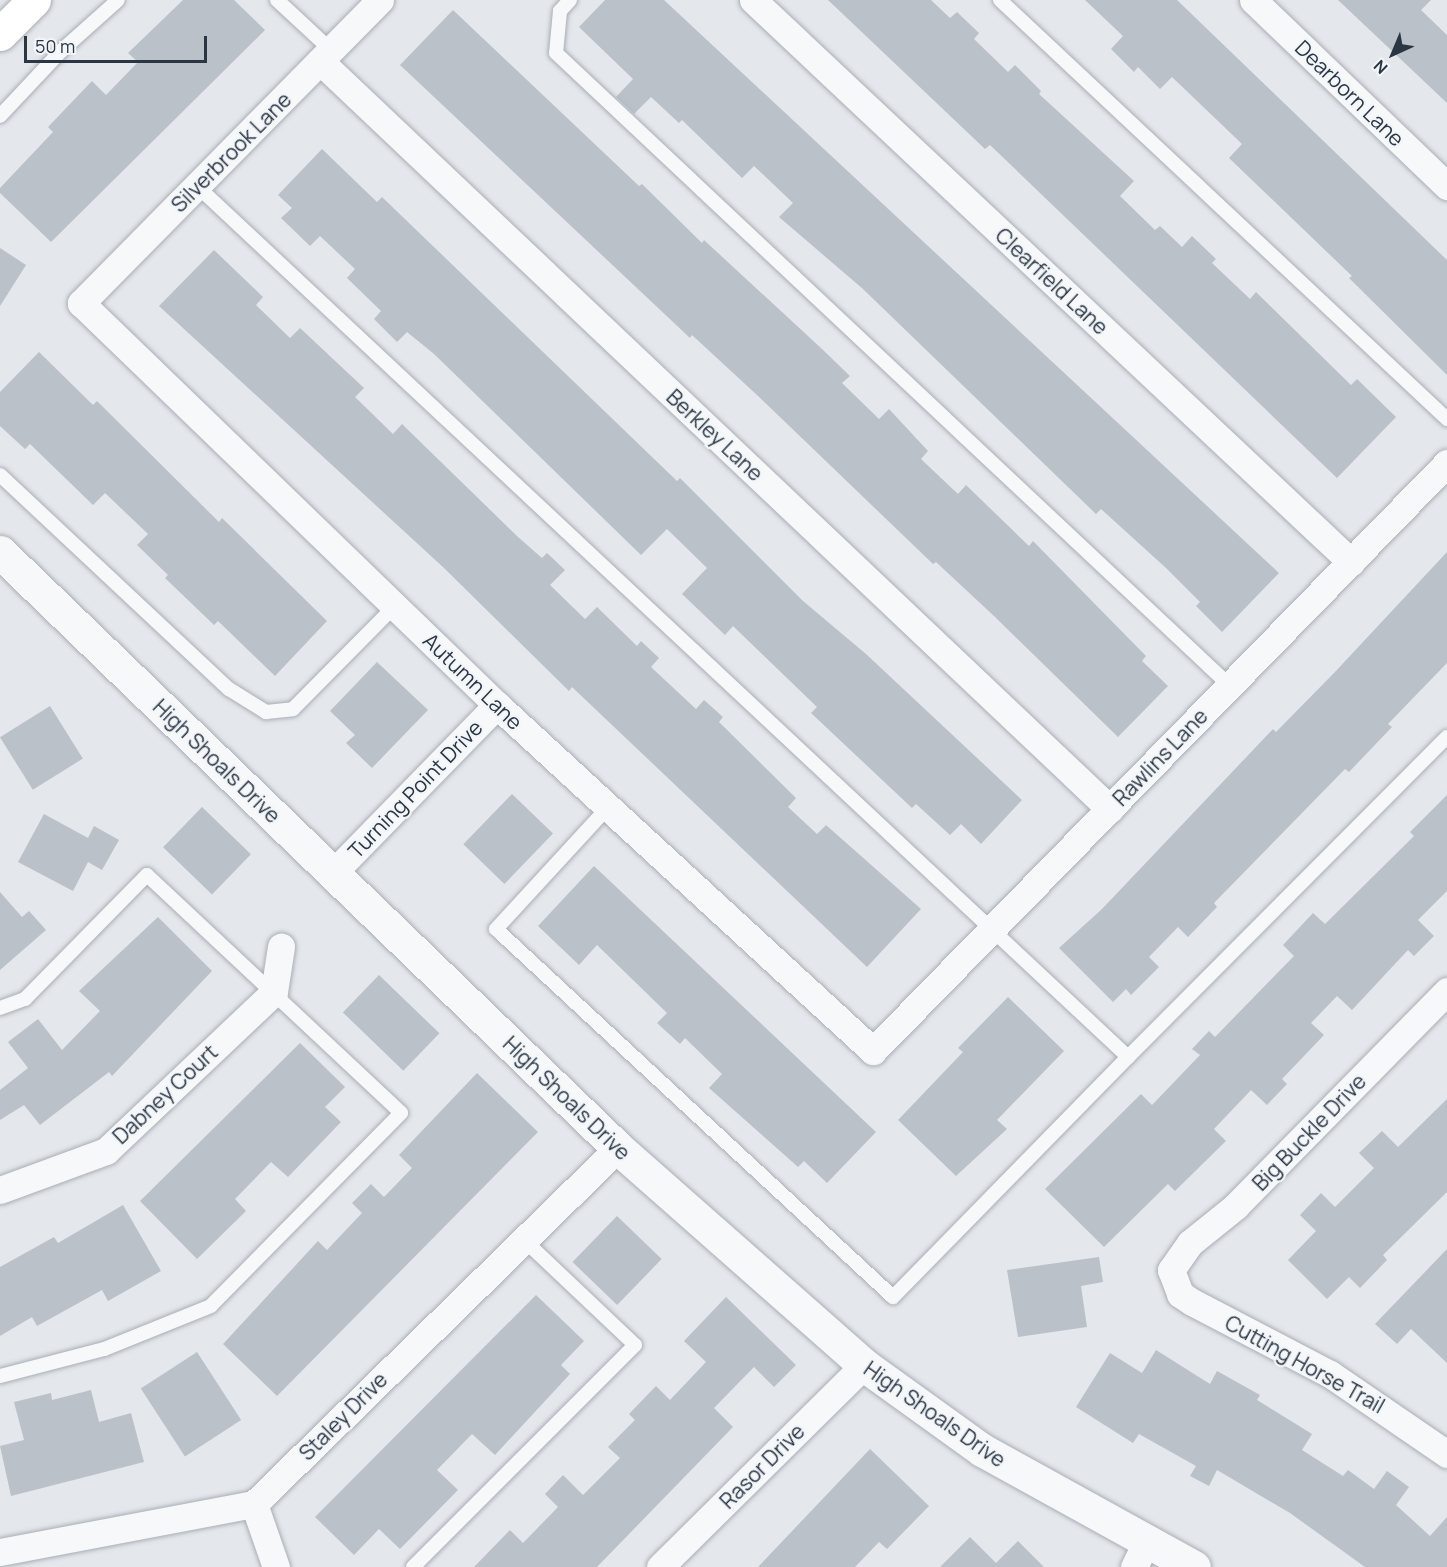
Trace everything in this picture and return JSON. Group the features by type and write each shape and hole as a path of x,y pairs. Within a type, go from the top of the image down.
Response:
{"main road":[{"path":"0,34 34,0"}],"street":[{"name":"Silverbrook Lane","path":"81,303 380,0"},
{"name":"Clearfield Lane","path":"753,0 1351,562"},
{"name":"Dearborn Lane","path":"1253,0 1447,186"},
{"name":"Berkley Lane","path":"326,55 1110,809"},
{"name":"Autumn Lane","path":"81,303 497,705 873,1051"},
{"name":"Rawlins Lane","path":"873,1051 1447,463"},
{"name":"High Shoals Drive","path":"0,552 618,1148 864,1365 982,1450 1140,1555 1194,1567"},
{"name":"Turning Point Drive","path":"333,873 497,705"},
{"path":"274,992 281,947"},
{"name":"Big Buckle Drive","path":"1171,1270 1190,1243 1236,1206 1447,991"},
{"name":"Dabney Court","path":"0,1190 106,1151 274,992"},
{"name":"Staley Drive","path":"254,1504 618,1148"},
{"name":"Cutting Horse Trail","path":"1171,1270 1180,1294 1192,1302 1330,1374 1447,1454"},
{"name":"Rasor Drive","path":"660,1567 864,1365"},
{"path":"0,1552 254,1504 276,1567"}],"lane":[{"path":"0,116 61,51 118,0"},
{"path":"277,0 326,55"},
{"path":"570,0 560,11 556,53 1230,686"},
{"path":"999,0 1447,419"},
{"path":"197,186 1128,1057"},
{"path":"0,475 229,689 266,712 293,709 395,606"},
{"path":"608,807 496,929 893,1297 1447,737"},
{"path":"0,1008 25,999 147,875 402,1113 211,1306 104,1349 0,1376"},
{"path":"413,1567 635,1345 523,1239"}],"building":[{"path":"183,0 234,0 265,30 51,242 0,193 0,188 53,132 48,127 92,81 106,95 138,62 128,53"},
{"path":"605,0 664,0 1279,573 1222,632 1196,606 1200,602 1166,568 1101,509 1096,514 863,289 779,217 793,203 754,166 742,178 682,120 679,123 651,97 634,114 616,97 633,79 579,27"},
{"path":"828,0 931,0 950,18 957,12 979,33 974,39 1008,72 1015,65 1041,91 1039,94 1134,181 1120,196 1155,230 1160,226 1182,247 1192,236 1216,259 1212,263 1250,299 1256,292 1351,385 1357,379 1396,417 1337,478 990,145 985,149"},
{"path":"1085,0 1177,0 1447,260 1447,375 1349,278 1352,276 1229,158 1242,144 1172,77 1160,89 1138,67 1134,72 1111,49 1123,36"},
{"path":"1338,0 1431,0 1421,10 1447,35 1447,103"},
{"path":"453,10 639,186 642,184 702,243 704,240 822,349 850,376 842,383 879,419 889,409 928,451 921,459 958,494 966,485 1029,546 1033,541 1146,656 1142,661 1168,686 1118,737 994,616 936,562 933,564 757,395 692,335 690,338 400,65"},
{"path":"322,149 377,202 382,197 677,481 680,478 803,601 866,654 1022,800 981,844 961,824 950,835 916,804 912,808 811,713 817,707 733,626 725,635 682,594 707,568 667,529 641,555 434,354 407,332 397,342 374,319 381,311 347,278 355,269 320,236 310,246 281,218 292,208 278,195"},
{"path":"0,248 26,265 0,306"},
{"path":"214,250 263,297 256,305 290,338 300,328 364,388 355,397 393,434 402,424 518,537 542,558 547,553 565,570 550,585 585,619 597,607 637,646 641,641 659,658 651,667 696,709 704,700 723,717 719,722 796,798 788,807 817,834 826,825 921,909 867,967 572,687 569,691 444,568 159,306"},
{"path":"39,352 93,405 97,401 219,522 222,518 327,621 275,676 218,621 214,625 165,578 168,575 137,545 148,534 105,493 93,505 30,444 25,449 0,426 0,392"},
{"path":"1447,552 1447,663 1388,724 1392,727 1349,772 1345,769 1214,903 1217,907 1188,937 1178,927 1149,957 1159,967 1131,995 1126,989 1113,1002 1059,948 1102,909 1273,729 1276,732 1334,673"},
{"path":"377,662 428,710 372,768 346,743 355,735 330,711"},
{"path":"50,706 83,759 33,790 0,737"},
{"path":"512,794 553,834 504,884 463,844"},
{"path":"1447,795 1447,891 1418,920 1434,936 1414,956 1408,950 1352,1010 1337,996 1311,1023 1324,1035 1282,1079 1287,1084 1267,1105 1251,1090 1214,1129 1226,1141 1175,1191 1168,1184 1104,1247 1045,1189 1141,1094 1152,1105 1200,1055 1192,1049 1209,1031 1215,1037 1294,956 1283,945 1313,913 1325,924 1414,836 1410,832"},
{"path":"202,807 251,854 212,895 163,847"},
{"path":"44,814 88,838 94,826 119,840 102,870 88,862 73,891 18,862"},
{"path":"594,866 876,1132 827,1183 804,1161 798,1167 709,1088 722,1074 685,1038 680,1044 657,1023 667,1013 597,945 579,965 538,926"},
{"path":"0,892 22,917 29,911 46,930 0,970"},
{"path":"158,917 212,971 112,1076 109,1072 40,1125 24,1105 0,1120 0,1090 28,1068 8,1042 38,1019 62,1050 100,1011 79,991"},
{"path":"379,975 439,1033 403,1071 343,1012"},
{"path":"1008,997 1064,1051 997,1120 1007,1129 956,1176 898,1120 963,1052 958,1048"},
{"path":"300,1043 345,1087 325,1107 341,1122 288,1177 271,1162 235,1199 246,1211 197,1259 140,1201"},
{"path":"477,1073 538,1132 277,1396 223,1344 318,1241 327,1250 362,1213 352,1203 371,1184 384,1197 412,1168 399,1155"},
{"path":"1447,1099 1447,1192 1383,1255 1387,1260 1360,1288 1349,1277 1327,1299 1288,1260 1316,1231 1300,1215 1321,1193 1335,1207 1374,1168 1359,1153 1382,1131 1398,1147"},
{"path":"123,1205 161,1271 108,1301 102,1290 37,1326 32,1317 0,1336 0,1267 54,1237 58,1243"},
{"path":"617,1216 662,1259 617,1305 573,1262"},
{"path":"1447,1249 1447,1363 1411,1329 1397,1344 1375,1324"},
{"path":"1099,1257 1103,1282 1081,1286 1087,1327 1018,1337 1007,1270"},
{"path":"536,1295 584,1341 561,1365 570,1374 495,1455 472,1434 437,1470 458,1490 400,1549 379,1529 354,1555 315,1517"},
{"path":"726,1297 796,1365 774,1387 754,1367 714,1408 733,1427 597,1567 474,1567 510,1530 523,1543 558,1507 545,1494 563,1475 583,1495 620,1458 608,1447 635,1420 629,1414 656,1386 670,1400 706,1362 684,1341"},
{"path":"1156,1350 1210,1384 1217,1371 1260,1395 1257,1400 1312,1434 1302,1450 1343,1476 1348,1470 1374,1489 1387,1471 1409,1487 1396,1505 1430,1536 1447,1517 1447,1567 1365,1567 1290,1513 1217,1470 1209,1486 1190,1476 1196,1466 1139,1434 1133,1443 1076,1407 1110,1353 1142,1373"},
{"path":"197,1352 241,1420 185,1456 141,1388"},
{"path":"91,1390 99,1422 131,1413 144,1462 11,1496 0,1446 24,1440 14,1402 51,1393 52,1400"},
{"path":"870,1449 929,1506 887,1549 879,1542 855,1567 758,1567"},
{"path":"970,1537 996,1563 1018,1541 1044,1567 940,1567"}]}
